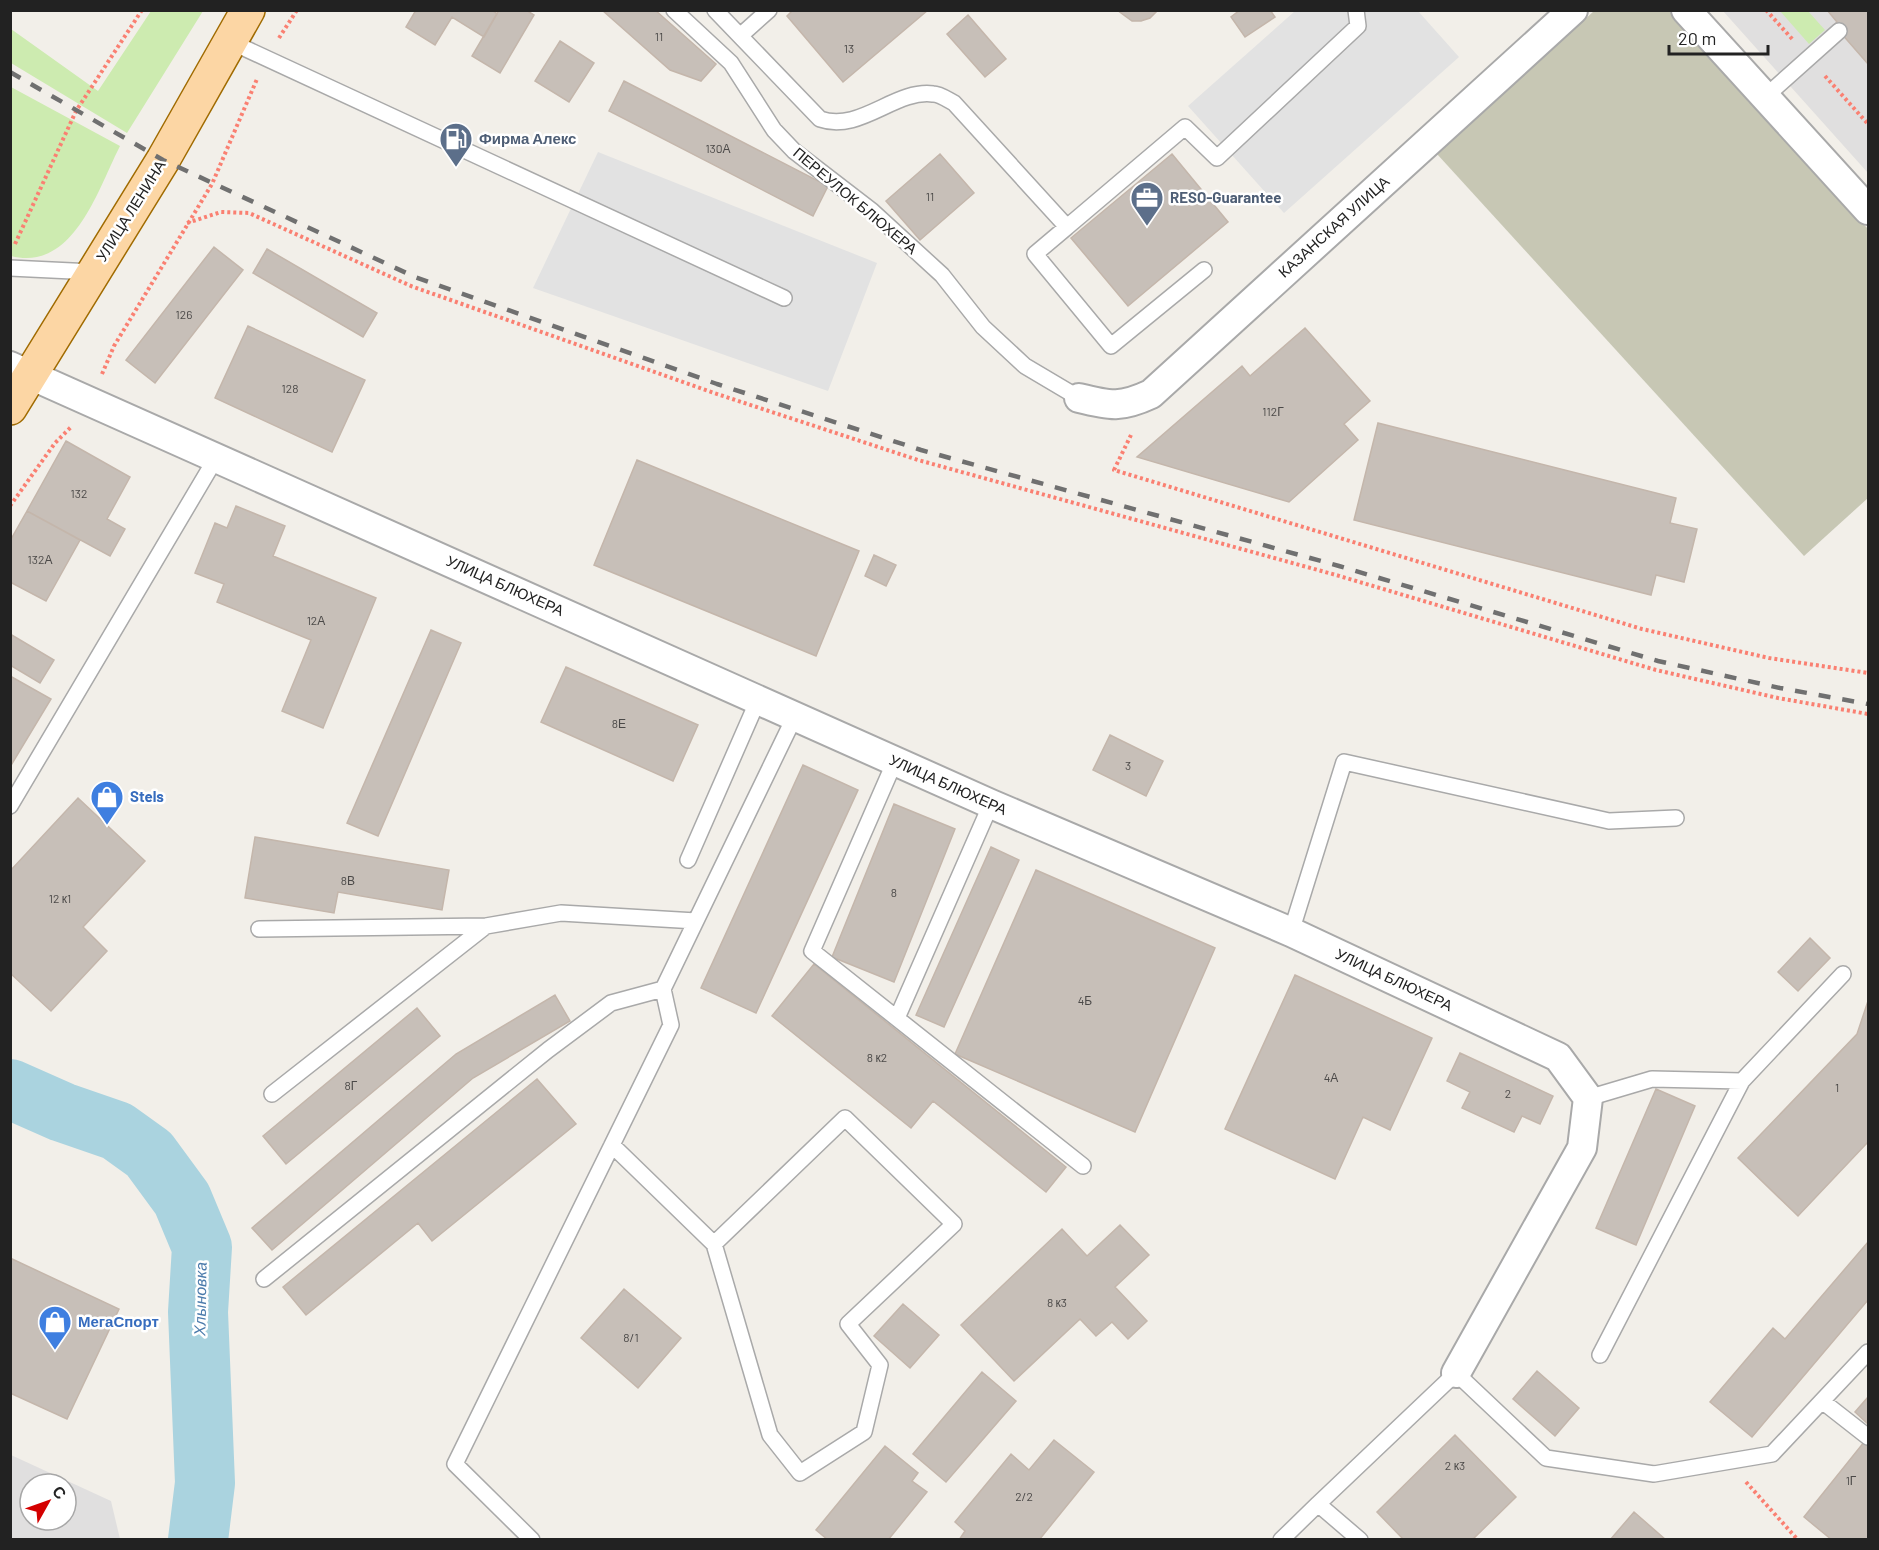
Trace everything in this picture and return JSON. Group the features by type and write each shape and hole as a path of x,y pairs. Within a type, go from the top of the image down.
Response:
{"main road":[{"name":"УЛИЦА ЛЕНИНА","path":"10,408 20,370 93,272 163,160 248,10"}],"street":[{"name":"КАЗАНСКАЯ УЛИЦА","path":"1079,398 1103,404 1128,404 1151,393 1573,10"},
{"path":"1686,10 1869,210"},
{"name":"УЛИЦА БЛЮХЕРА","path":"20,370 991,804 1291,932 1558,1057 1588,1098"},
{"path":"1456,1373 1582,1148 1588,1098"}],"lane":[{"name":"ПЕРЕУЛОК БЛЮХЕРА","path":"674,10 730,63 774,130 794,152 872,211 935,269 983,327 1025,366 1079,398"},
{"path":"715,10 820,119 833,124 847,122 922,93 936,94 954,103 1067,227"},
{"path":"740,36 769,10"},
{"path":"1204,270 1111,346 1035,254 1185,127 1217,158 1358,26 1356,10"},
{"path":"1765,97 1839,31"},
{"path":"229,41 784,298"},
{"path":"10,267 93,272"},
{"path":"10,806 216,458"},
{"path":"688,860 758,700"},
{"path":"532,1539 455,1464 671,1025 663,989 795,716"},
{"path":"895,761 812,951 1083,1166"},
{"path":"1291,932 1344,762 1609,821 1676,818"},
{"path":"897,1018 991,804"},
{"path":"259,929 486,926 561,913 696,921"},
{"path":"272,1094 486,926"},
{"path":"1600,1355 1742,1081 1843,974"},
{"path":"264,1279 548,1050 611,1003 663,989"},
{"path":"1588,1098 1652,1079 1742,1081"},
{"path":"612,1145 714,1244 770,1435 800,1473 864,1432 880,1365 848,1324 954,1224 845,1118 714,1244"},
{"path":"1281,1539 1456,1373 1546,1458 1654,1474 1772,1454 1869,1352"},
{"path":"1822,1401 1869,1437"},
{"path":"1318,1504 1360,1539"}],"path":[{"path":"10,253 76,111 142,10"},
{"path":"99,380 114,346 212,184 266,58 297,10"},
{"path":"187,223 211,214 249,213 411,286 714,393 918,460 1336,575 1656,670 1768,696 1869,714"},
{"path":"1151,393 1114,470 1642,629 1769,658 1869,673"},
{"path":"10,507 55,443 75,423"},
{"path":"1728,1461 1798,1539"}],"shaded area":[{"path":"1295,11 1418,11 1459,57 1284,213 1188,106"},
{"path":"1594,11 1669,11 1868,229 1868,498 1804,556 1437,154"},
{"path":"1723,11 1868,11 1868,173"},
{"path":"598,152 877,263 828,391 533,288"},
{"path":"11,1455 48,1472 18,1472 18,1532 78,1532 78,1486 111,1501 120,1539 11,1539"}],"green space":[{"path":"151,11 203,11 127,133 11,63 11,29 98,91"},
{"path":"1780,11 1808,11 1825,30 1809,44"},
{"path":"11,87 120,146 81,223 67,240 52,252 33,258 11,256"}],"building":[{"path":"416,10 492,10 497,14 484,37 452,17 435,45 406,27"},
{"path":"499,10 526,10 534,15 500,73 472,56"},
{"path":"602,10 655,10 716,64 701,81 670,70"},
{"path":"793,10 928,10 843,82 787,16"},
{"path":"1117,10 1158,10 1150,18 1132,21"},
{"path":"1240,10 1270,10 1275,17 1245,37 1231,17"},
{"path":"1827,10 1868,10 1868,64 1834,25 1837,22"},
{"path":"968,15 1006,59 985,77 947,34"},
{"path":"560,41 594,63 569,102 535,81"},
{"path":"624,81 828,186 813,216 609,111"},
{"path":"940,154 974,193 920,240 886,201"},
{"path":"1172,154 1228,222 1128,306 1071,238"},
{"path":"214,247 243,270 155,383 126,360"},
{"path":"267,249 377,313 363,337 253,273"},
{"path":"248,326 365,380 332,452 215,398"},
{"path":"1305,328 1370,401 1344,424 1358,440 1289,502 1137,457 1242,366 1250,376"},
{"path":"1378,423 1676,498 1670,523 1697,529 1684,582 1656,575 1651,595 1354,520"},
{"path":"66,441 130,477 107,519 125,529 110,556 27,511"},
{"path":"637,460 859,551 816,656 594,565"},
{"path":"236,506 285,526 273,556 376,598 323,728 282,711 311,640 217,602 224,584 195,573 215,523 227,528"},
{"path":"27,511 80,540 46,601 10,582 10,541"},
{"path":"874,555 896,565 886,586 865,576"},
{"path":"431,630 461,643 378,836 347,823"},
{"path":"10,634 54,660 40,683 10,665"},
{"path":"566,667 698,725 673,781 541,722"},
{"path":"10,676 51,699 10,767"},
{"path":"1110,735 1163,761 1146,796 1093,770"},
{"path":"803,765 858,790 756,1013 701,988"},
{"path":"78,798 145,861 83,927 107,951 51,1011 10,973 10,871"},
{"path":"894,804 955,829 894,982 832,957"},
{"path":"255,837 449,870 442,910 338,892 334,913 245,898"},
{"path":"991,847 1019,860 944,1027 916,1015"},
{"path":"1036,870 1215,948 1135,1132 955,1054"},
{"path":"1810,938 1830,958 1798,991 1778,972"},
{"path":"814,964 1066,1167 1046,1192 933,1101 911,1128 772,1016"},
{"path":"1295,975 1432,1038 1390,1130 1363,1117 1335,1179 1225,1129"},
{"path":"555,995 570,1021 473,1078 272,1250 252,1228 456,1054"},
{"path":"1868,1001 1868,1142 1798,1216 1738,1158 1857,1034"},
{"path":"417,1008 440,1036 286,1164 263,1136"},
{"path":"1460,1053 1553,1096 1540,1124 1522,1116 1514,1132 1462,1108 1470,1092 1447,1081"},
{"path":"537,1079 576,1124 432,1241 418,1223 306,1315 283,1287"},
{"path":"1656,1089 1695,1106 1636,1245 1596,1228"},
{"path":"1120,1225 1149,1255 1115,1287 1147,1321 1128,1339 1112,1322 1096,1336 1080,1319 1014,1381 961,1325 1062,1229 1087,1256"},
{"path":"1868,1242 1868,1300 1752,1437 1710,1402 1773,1328 1785,1339"},
{"name":"МегаСпорт","path":"10,1258 119,1309 67,1419 10,1393"},
{"path":"624,1289 681,1338 638,1388 581,1338"},
{"path":"903,1304 939,1335 910,1368 874,1336"},
{"path":"1537,1371 1579,1408 1555,1436 1513,1399"},
{"path":"982,1372 1016,1401 946,1482 913,1454"},
{"path":"1868,1397 1868,1424 1855,1412"},
{"path":"1455,1435 1516,1497 1472,1540 1404,1540 1377,1512"},
{"path":"1054,1440 1094,1472 1039,1540 959,1540 965,1531 955,1522 1011,1454 1029,1470"},
{"path":"1864,1442 1868,1446 1868,1540 1832,1540 1804,1517"},
{"path":"885,1446 918,1473 912,1481 927,1492 888,1540 828,1540 816,1530"},
{"path":"1634,1512 1666,1540 1610,1540"}],"waterway":[{"name":"Хлыновка","path":"10,1089 62,1112 117,1131 149,1154 182,1199 202,1247 198,1312 205,1483 198,1540"}],"railway":[{"path":"10,72 163,160 415,277 717,384 921,450 1339,566 1658,661 1780,688 1868,704"}],"place":[{"name":"Фирма Алекс","path":"456,168"},
{"name":"RESO-Guarantee","path":"1147,227"},
{"name":"Stels","path":"107,826"},
{"name":"МегаСпорт","path":"55,1351"}]}
